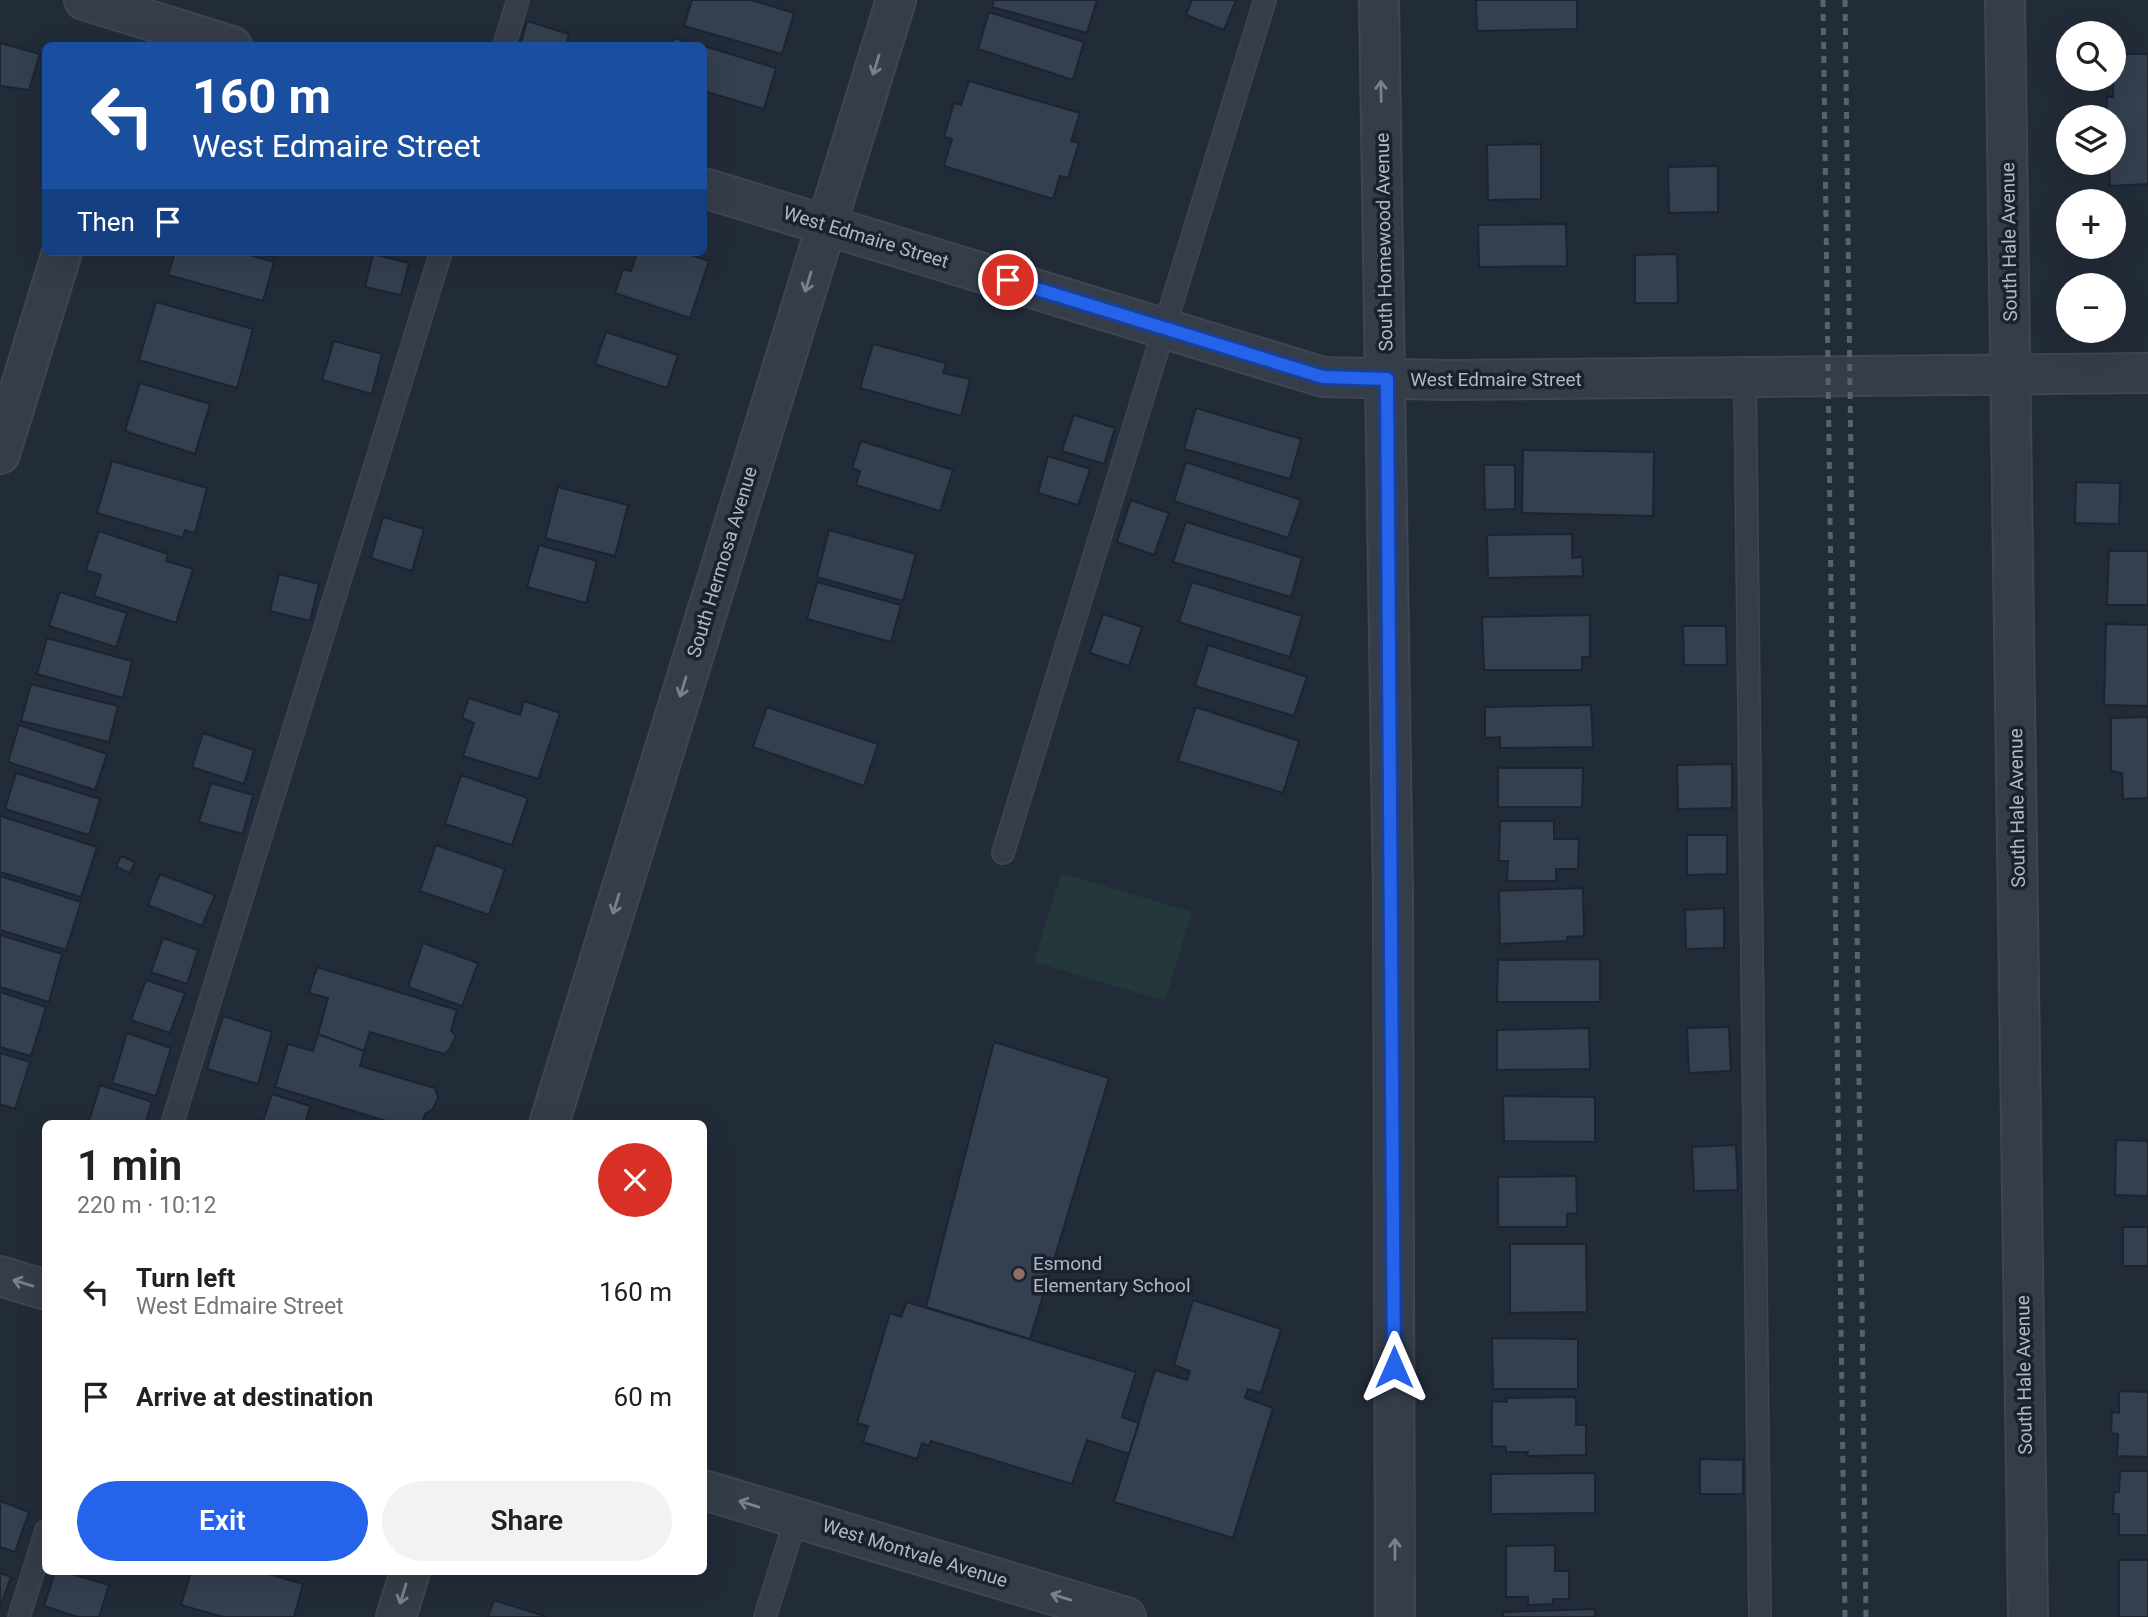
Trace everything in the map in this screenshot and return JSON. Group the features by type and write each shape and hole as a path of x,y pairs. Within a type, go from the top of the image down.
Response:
{"street":[{"path":"84,0 133,21 216,42"},
{"name":"South Hermosa Avenue","path":"550,1120 896,0"},
{"name":"South Homewood Avenue","path":"1379,0 1393,895 1395,1617"},
{"name":"South Hale Avenue","path":"2005,0 2028,1617"},
{"name":"West Edmaire Street","path":"707,189 1323,377 1387,379 2148,373"},
{"path":"0,454 61,256"},
{"path":"0,1276 42,1289"},
{"name":"West Montvale Avenue","path":"707,1491 1126,1617"},
{"path":"396,1617 409,1575"}],"lane":[{"path":"505,42 518,0"},
{"path":"1003,853 1265,0"},
{"path":"173,1120 440,256"},
{"path":"1745,377 1760,1617"},
{"path":"765,1617 796,1518"},
{"path":"19,1617 42,1544"}],"shaded area":[{"path":"1061,873 1192,912 1165,1001 1034,962"}],"building":[{"path":"692,0 751,0 794,13 782,54 684,26"},
{"path":"994,0 1097,0 1087,33 992,7"},
{"path":"1192,0 1236,0 1224,30 1186,15"},
{"path":"1476,0 1577,0 1577,29 1477,31"},
{"path":"989,12 1084,42 1073,80 978,49"},
{"path":"527,21 569,34 567,42 521,42"},
{"path":"0,43 40,54 29,90 0,86"},
{"path":"707,47 776,68 764,109 707,92"},
{"path":"2126,54 2148,54 2148,184 2110,186 2110,175 2126,175 2126,105 2107,105 2107,97 2113,97 2113,91 2126,91"},
{"path":"969,81 1080,113 1071,141 1079,143 1068,178 1060,176 1053,199 944,166 952,139 944,137 954,103 961,105"},
{"path":"1541,144 1541,199 1488,200 1487,145"},
{"path":"1718,166 1718,212 1669,213 1668,167"},
{"path":"1566,224 1567,266 1479,267 1478,225"},
{"path":"1677,254 1678,303 1635,303 1635,255"},
{"path":"174,256 253,256 274,262 263,301 168,275"},
{"path":"373,256 409,263 401,295 365,287"},
{"path":"636,256 694,256 709,261 690,318 615,293 623,269 631,271"},
{"path":"156,302 253,329 237,388 139,360"},
{"path":"606,332 678,355 667,388 595,364"},
{"path":"334,341 382,354 372,394 322,380"},
{"path":"873,344 946,363 943,373 970,379 961,416 860,388"},
{"path":"140,383 210,404 195,454 125,431"},
{"path":"1196,408 1301,439 1290,479 1184,449"},
{"path":"1074,415 1115,428 1104,464 1062,451"},
{"path":"861,441 953,470 940,511 856,485 860,471 852,468"},
{"path":"1523,450 1654,452 1653,516 1522,513"},
{"path":"1048,456 1090,469 1078,505 1038,493"},
{"path":"112,461 207,488 195,533 185,530 183,538 97,513"},
{"path":"1186,462 1301,500 1288,538 1174,501"},
{"path":"1484,465 1515,465 1515,509 1485,510"},
{"path":"2076,482 2120,483 2119,524 2075,523"},
{"path":"558,487 628,505 615,556 545,538"},
{"path":"1131,500 1169,513 1154,555 1117,542"},
{"path":"383,517 424,529 412,571 371,558"},
{"path":"1186,522 1302,558 1291,597 1173,562"},
{"path":"829,530 916,554 903,601 817,577"},
{"path":"99,531 168,554 166,561 193,569 176,623 94,596 101,575 86,570"},
{"path":"1572,534 1572,558 1582,557 1583,576 1488,578 1487,535"},
{"path":"539,545 597,561 586,603 527,587"},
{"path":"2109,551 2148,551 2148,605 2107,605"},
{"path":"279,574 319,584 310,621 270,611"},
{"path":"817,582 901,605 891,642 807,619"},
{"path":"1192,582 1302,616 1290,657 1179,622"},
{"path":"60,592 127,613 116,647 49,626"},
{"path":"1103,614 1142,627 1129,666 1090,653"},
{"path":"1590,615 1590,657 1582,657 1582,670 1484,670 1482,617"},
{"path":"2106,624 2148,625 2148,706 2104,705"},
{"path":"1683,626 1726,626 1727,665 1684,665"},
{"path":"47,638 132,661 123,698 37,674"},
{"path":"1208,645 1307,677 1294,716 1195,686"},
{"path":"31,684 118,706 109,742 21,721"},
{"path":"469,698 520,715 524,701 560,713 538,779 463,756 474,723 462,718"},
{"path":"1591,705 1593,747 1500,748 1500,737 1485,738 1485,707"},
{"path":"767,707 878,744 864,786 753,747"},
{"path":"1196,707 1299,741 1283,793 1178,761"},
{"path":"2148,717 2148,798 2123,799 2122,773 2111,771 2111,718"},
{"path":"19,725 107,754 95,790 8,762"},
{"path":"203,733 254,750 244,784 192,767"},
{"path":"1732,764 1732,808 1678,809 1677,765"},
{"path":"1498,768 1583,768 1582,807 1498,807"},
{"path":"16,773 100,799 89,835 5,809"},
{"path":"461,775 528,798 512,845 445,824"},
{"path":"211,783 253,795 243,834 199,822"},
{"path":"0,816 97,847 81,897 0,872"},
{"path":"1500,821 1554,821 1554,839 1579,839 1578,869 1556,869 1556,881 1507,881 1508,861 1499,861"},
{"path":"1687,835 1727,835 1727,874 1687,875"},
{"path":"436,845 505,869 489,915 420,891"},
{"path":"121,856 135,862 130,873 116,867"},
{"path":"160,874 215,895 202,926 148,905"},
{"path":"0,876 81,902 66,950 0,930"},
{"path":"1583,888 1584,936 1567,937 1567,941 1500,944 1499,891"},
{"path":"1724,908 1724,948 1686,949 1685,910"},
{"path":"0,935 62,954 49,1002 0,987"},
{"path":"163,938 198,950 187,984 151,972"},
{"path":"423,943 478,963 462,1006 408,987"},
{"path":"1600,959 1600,1002 1497,1002 1498,960"},
{"path":"317,967 457,1010 451,1031 456,1036 450,1049 444,1054 370,1032 364,1051 318,1034 328,998 309,993"},
{"path":"146,980 185,993 170,1033 131,1020"},
{"path":"0,992 46,1007 31,1056 0,1047"},
{"path":"223,1016 272,1032 258,1084 207,1069"},
{"path":"1729,1027 1731,1071 1689,1073 1687,1028"},
{"path":"1589,1028 1590,1069 1497,1070 1497,1030"},
{"path":"127,1033 171,1048 156,1096 112,1083"},
{"path":"318,1034 364,1051 360,1066 435,1088 438,1098 423,1120 383,1120 275,1087 288,1044 313,1051"},
{"path":"994,1042 1109,1078 1030,1339 926,1307"},
{"path":"0,1053 30,1062 15,1109 0,1104"},
{"path":"100,1085 152,1102 146,1120 89,1120"},
{"path":"272,1094 310,1106 306,1120 263,1120"},
{"path":"1503,1096 1595,1097 1595,1142 1504,1141"},
{"path":"2116,1140 2148,1141 2148,1196 2115,1195"},
{"path":"1736,1145 1738,1190 1694,1191 1692,1147"},
{"path":"1576,1176 1577,1213 1567,1214 1567,1227 1498,1227 1498,1177"},
{"path":"2123,1227 2148,1227 2148,1266 2123,1266"},
{"path":"1510,1244 1586,1244 1587,1312 1510,1313"},
{"path":"1193,1300 1281,1329 1261,1393 1248,1389 1245,1398 1273,1408 1233,1538 1114,1502 1155,1370 1187,1380 1190,1371 1174,1365"},
{"path":"907,1302 1136,1372 1122,1417 1139,1423 1129,1454 1087,1440 1072,1484 931,1441 929,1446 922,1443 917,1459 863,1442 868,1426 857,1423 890,1313 901,1317"},
{"path":"1492,1338 1578,1339 1578,1389 1493,1389"},
{"path":"2119,1391 2148,1392 2148,1457 2117,1456 2118,1434 2111,1433 2112,1412 2119,1413"},
{"path":"1576,1397 1576,1425 1586,1425 1586,1455 1527,1456 1528,1452 1506,1452 1506,1447 1492,1446 1492,1401 1507,1402 1506,1398"},
{"path":"1700,1459 1743,1460 1743,1494 1700,1494"},
{"path":"2120,1471 2148,1471 2148,1535 2119,1535 2119,1514 2113,1514 2114,1492 2119,1492"},
{"path":"1595,1473 1595,1513 1491,1514 1491,1474"},
{"path":"0,1501 29,1512 15,1552 0,1547"},
{"path":"1555,1545 1555,1571 1569,1571 1569,1599 1553,1599 1553,1604 1528,1605 1528,1597 1506,1597 1506,1546"},
{"path":"2119,1560 2148,1560 2148,1617 2119,1617"},
{"path":"0,1573 11,1577 0,1607"},
{"path":"54,1575 75,1575 109,1585 99,1617 78,1617 44,1606"},
{"path":"190,1575 272,1575 303,1584 294,1617 223,1617 181,1605"},
{"path":"494,1600 547,1617 488,1617"},
{"path":"1595,1609 1595,1617 1503,1617 1503,1612"}],"railway":[{"path":"1823,0 1845,1617"},
{"path":"1845,0 1866,1617"}],"place":[{"name":"Esmond Elementary School","path":"1019,1274"}],"route":[{"path":"1008,280 1323,377 1387,379 1393,895 1394,1367"}]}
